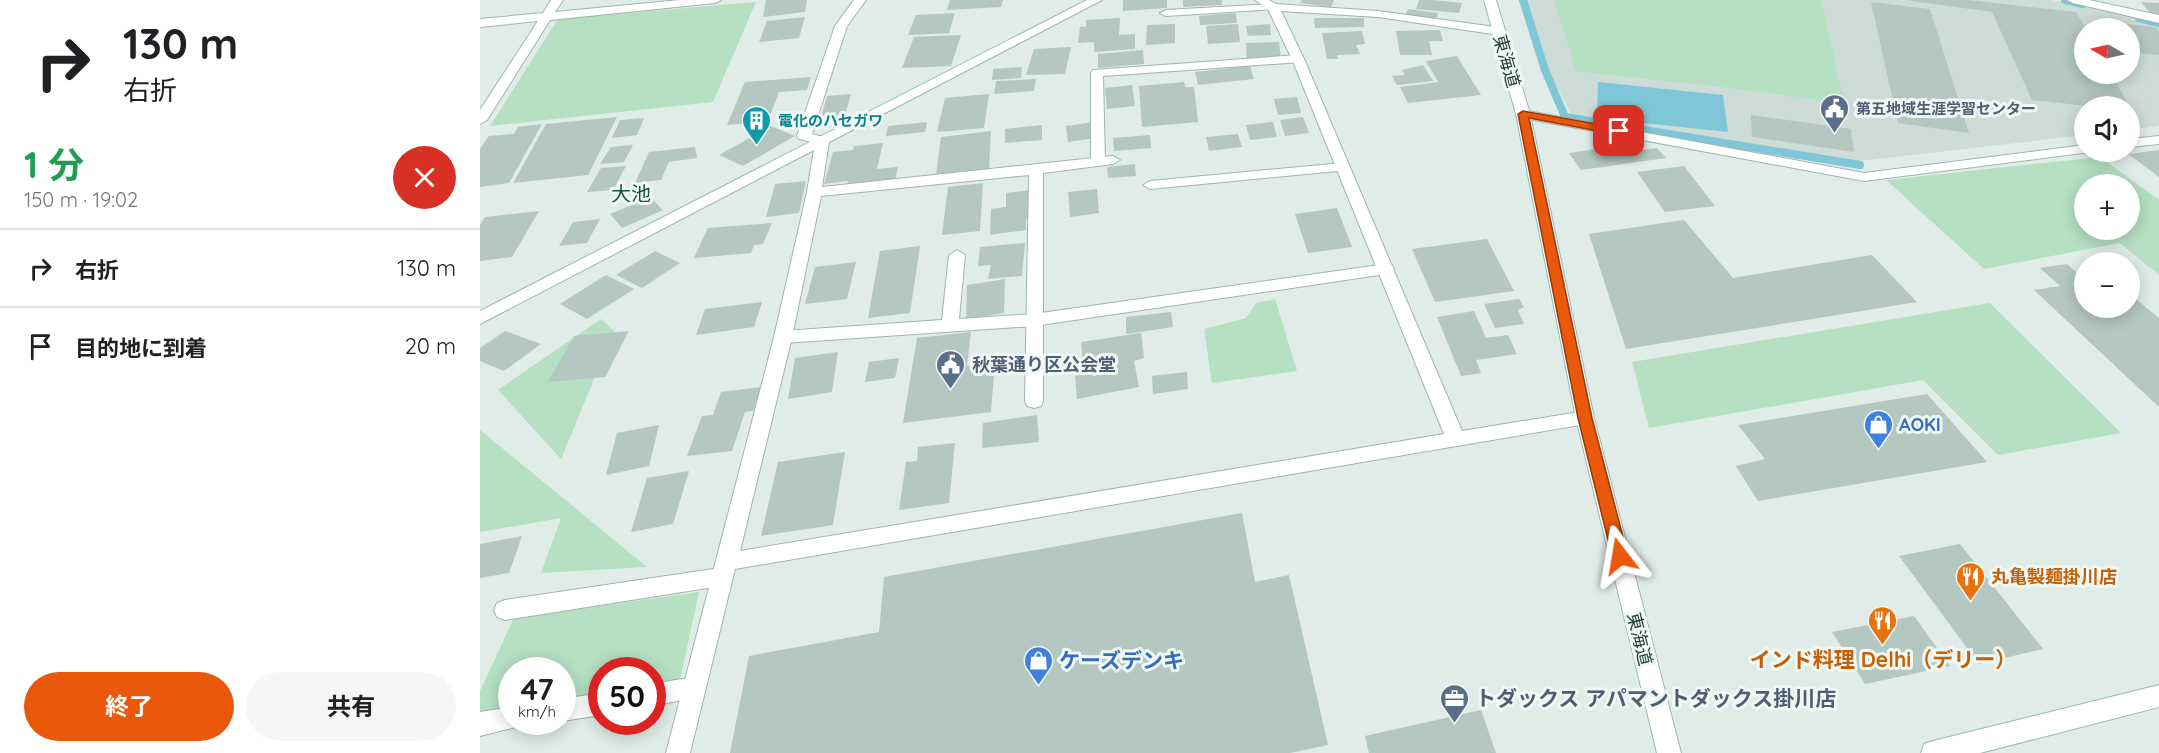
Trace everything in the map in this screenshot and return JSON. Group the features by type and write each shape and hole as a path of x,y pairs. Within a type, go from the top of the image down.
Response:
{"street":[{"path":"480,120 557,0"},
{"path":"480,23 715,0"},
{"path":"822,141 804,136 841,26 860,0"},
{"path":"480,318 1096,0"},
{"name":"東海道","path":"1490,0 1523,114 1585,418 1669,753"},
{"path":"2073,0 2159,19"},
{"path":"1267,4 1298,59 1456,440"},
{"path":"1167,13 1267,4 1378,14 1499,31"},
{"path":"814,192 1036,170 1105,160 1097,73 1298,59"},
{"path":"1523,114 1864,177 2074,150"},
{"path":"2140,142 2159,140"},
{"path":"678,753 783,337 814,192 822,141"},
{"path":"1150,185 1343,167"},
{"path":"1034,401 1036,170"},
{"path":"950,326 957,255"},
{"path":"783,337 1035,320 1386,269"},
{"path":"504,610 723,569 1585,418"},
{"path":"666,693 694,688"},
{"path":"1933,753 2159,696"},
{"path":"480,724 498,721"}],"shaded area":[{"path":"1525,0 2051,0 2136,18 2074,18 2074,84 2140,84 2140,19 2159,23 2159,126 2140,129 2140,96 2074,96 2074,136 1851,162 1572,115 1545,65"}],"green space":[{"path":"1554,0 1821,0 1844,103 1576,71"},
{"path":"756,2 713,102 490,126 558,19"},
{"path":"2074,160 2074,162 2107,162 2123,174 2074,174 2074,240 2140,240 2140,186 2159,200 2159,275 2140,259 2140,252 2131,252 2120,243 1984,269 1886,180"},
{"path":"1275,299 1297,371 1212,383 1204,329 1246,318 1256,303"},
{"path":"1990,303 2121,433 1998,455 1923,380 1649,428 1632,362"},
{"path":"601,319 614,331 561,459 498,390"},
{"path":"480,430 647,567 541,573 561,518 480,532"},
{"path":"699,592 678,689 666,691 666,657 588,657 588,704 576,706 576,657 498,657 498,720 480,723 480,691 514,618"}],"water":[{"path":"1598,82 1723,95 1728,132 1597,118"}],"building":[{"path":"766,0 807,0 805,12 763,17"},
{"path":"950,0 1003,0 1001,7 947,10"},
{"path":"1123,0 1167,0 1167,8 1123,11"},
{"path":"1183,0 1222,0 1222,5 1183,7"},
{"path":"1302,0 1334,0 1331,7 1300,3"},
{"path":"1419,0 1462,3 1459,13 1416,9"},
{"path":"1905,0 1967,0 2076,12 2080,18 2074,18 2074,84 2117,84 2124,96 2074,96 2074,104 2032,100 1992,12"},
{"path":"1871,2 1930,9 1969,133 1898,123"},
{"path":"2141,2 2159,3 2159,14 2151,14"},
{"path":"1408,9 1438,13 1436,20 1405,16"},
{"path":"955,13 949,33 908,35 916,15"},
{"path":"1236,13 1237,23 1200,25 1199,16"},
{"path":"805,17 799,38 759,42 767,21"},
{"path":"1120,18 1119,35 1135,34 1135,49 1094,52 1094,42 1078,43 1080,27 1086,26 1086,20"},
{"path":"1314,18 1364,18 1364,27 1315,28"},
{"path":"1175,24 1175,43 1146,45 1147,25"},
{"path":"1238,24 1240,42 1208,44 1206,26"},
{"path":"1270,24 1271,35 1248,36 1246,26"},
{"path":"2140,25 2155,27 2159,32 2159,55 2140,53"},
{"path":"1440,30 1443,41 1429,41 1432,55 1400,55 1396,31"},
{"path":"1362,31 1365,44 1356,45 1360,54 1337,55 1338,59 1327,59 1322,33"},
{"path":"961,35 951,66 902,68 914,37"},
{"path":"1279,42 1281,59 1247,61 1246,43"},
{"path":"1071,47 1065,74 1026,75 1034,49"},
{"path":"1143,50 1144,64 1098,68 1098,54"},
{"path":"1457,56 1481,95 1408,103 1400,87 1438,82 1426,61"},
{"path":"1423,65 1433,81 1397,85 1392,76 1405,75 1402,70"},
{"path":"1250,66 1254,79 1198,85 1195,72"},
{"path":"1022,67 1021,78 992,80 993,69"},
{"path":"811,77 807,90 779,92 768,121 727,125 745,82"},
{"path":"1036,79 1034,91 994,94 996,81"},
{"path":"1184,82 1185,87 1194,87 1198,122 1142,127 1139,86"},
{"path":"1132,85 1135,106 1107,109 1105,88"},
{"path":"851,94 845,115 821,117 827,96"},
{"path":"989,94 984,128 937,132 945,98"},
{"path":"1297,97 1301,113 1278,115 1274,99"},
{"path":"1751,115 1851,129 1854,152 1752,137"},
{"path":"617,117 588,175 513,183 546,124"},
{"path":"1303,117 1309,133 1285,136 1280,120"},
{"path":"644,118 637,135 612,138 620,120"},
{"path":"927,122 925,132 886,136 888,126"},
{"path":"1094,122 1096,138 1068,142 1066,126"},
{"path":"1273,122 1277,137 1250,140 1246,125"},
{"path":"542,124 509,183 480,187 480,149 489,136 514,134 518,127"},
{"path":"1042,125 1042,140 1005,143 1005,129"},
{"name":"電化のハセガワ","path":"771,126 795,136 743,166 719,155"},
{"path":"991,131 989,169 936,175 941,137"},
{"path":"1238,134 1242,147 1209,151 1206,137"},
{"path":"1150,135 1151,148 1114,151 1113,138"},
{"path":"883,143 877,169 898,167 895,180 824,184 833,152 853,150 854,146"},
{"path":"1630,144 1635,151 1657,148 1666,158 1581,170 1569,153"},
{"path":"633,145 624,162 600,164 611,147"},
{"path":"695,147 697,158 669,162 661,180 635,183 649,152"},
{"path":"2159,150 2159,177 2139,162 2140,152"},
{"path":"1135,164 1136,176 1108,178 1107,167"},
{"path":"626,166 613,190 587,192 601,168"},
{"path":"1684,166 1715,206 1665,212 1637,172"},
{"path":"806,181 799,213 766,217 775,184"},
{"path":"983,183 980,231 942,235 948,187"},
{"path":"1097,189 1099,213 1070,217 1068,192"},
{"path":"1032,190 1033,218 1026,219 1026,230 990,235 991,209 1006,207 1006,193"},
{"path":"650,197 663,210 622,228 610,214"},
{"path":"1337,208 1352,247 1308,253 1295,214"},
{"path":"539,211 512,257 480,261 480,225 485,217"},
{"path":"600,219 587,243 559,246 573,222"},
{"path":"1684,220 1733,278 1872,255 1917,302 1626,349 1589,234"},
{"path":"772,223 763,244 754,245 751,253 694,258 708,228"},
{"path":"1487,239 1514,291 1435,302 1412,249"},
{"path":"1025,243 1022,276 988,279 991,265 978,266 980,247"},
{"path":"920,246 910,313 868,318 880,251"},
{"path":"655,251 680,263 642,288 616,275"},
{"path":"856,262 847,299 805,304 815,267"},
{"path":"2067,264 2074,270 2074,318 2140,318 2140,302 2159,318 2159,407 2034,290 2060,286 2040,268"},
{"path":"606,275 634,289 587,319 560,304"},
{"path":"1005,279 1004,313 966,319 967,285"},
{"path":"1519,299 1524,307 1518,310 1524,324 1495,328 1484,304"},
{"path":"762,302 754,327 696,335 705,309"},
{"path":"1474,311 1486,338 1508,335 1517,354 1476,360 1481,373 1461,376 1437,317"},
{"path":"1171,312 1173,327 1126,334 1126,317"},
{"path":"505,331 541,344 504,371 480,361 480,348"},
{"path":"629,331 605,377 548,382 574,336"},
{"name":"秋葉通り区公会堂","path":"971,332 967,366 995,362 991,412 903,423 917,338"},
{"path":"1141,333 1144,358 1134,361 1139,387 1077,399 1074,363 1083,361 1081,342"},
{"path":"838,352 832,392 788,399 795,358"},
{"path":"899,358 895,378 865,382 869,362"},
{"path":"1187,372 1188,389 1153,394 1152,376"},
{"path":"761,387 753,411 745,412 732,451 687,456 702,416 713,415 721,392"},
{"path":"1927,394 1987,462 1758,501 1736,466 1765,459 1738,425"},
{"path":"1037,415 1039,442 982,448 983,423"},
{"path":"659,425 649,466 606,475 617,433"},
{"path":"955,443 949,503 899,510 906,462 917,461 918,447"},
{"path":"845,452 833,525 761,536 778,462"},
{"path":"689,471 673,524 631,532 647,478"},
{"path":"1242,513 1255,582 1289,575 1328,745 1290,753 730,753 749,656 879,632 884,577"},
{"path":"522,536 509,573 480,578 480,544"},
{"path":"1960,544 2043,649 1979,664 1899,556"},
{"path":"1914,616 1950,666 1865,684 1832,632"},
{"name":"トダックス アパマントダックス掛川店","path":"1481,710 1496,753 1369,753 1365,736"}],"waterway":[{"path":"1523,0 1545,70 1565,117 1860,165"},
{"path":"2065,0 2083,4"},
{"path":"2140,18 2159,23"}],"place":[{"name":"第五地域生涯学習センター","path":"1835,134"},
{"name":"電化のハセガワ","path":"757,146"},
{"name":"秋葉通り区公会堂","path":"951,390"},
{"name":"AOKI","path":"1878,450"},
{"name":"丸亀製麺掛川店","path":"1970,602"},
{"name":"インド料理 Delhi（デリー）","path":"1883,646"},
{"name":"ケーズデンキ","path":"1038,686"},
{"name":"トダックス アパマントダックス掛川店","path":"1454,724"}],"district":[{"name":"大池","path":"631,193"}],"route":[{"path":"1619,131 1523,114 1585,418 1620,556"}]}
